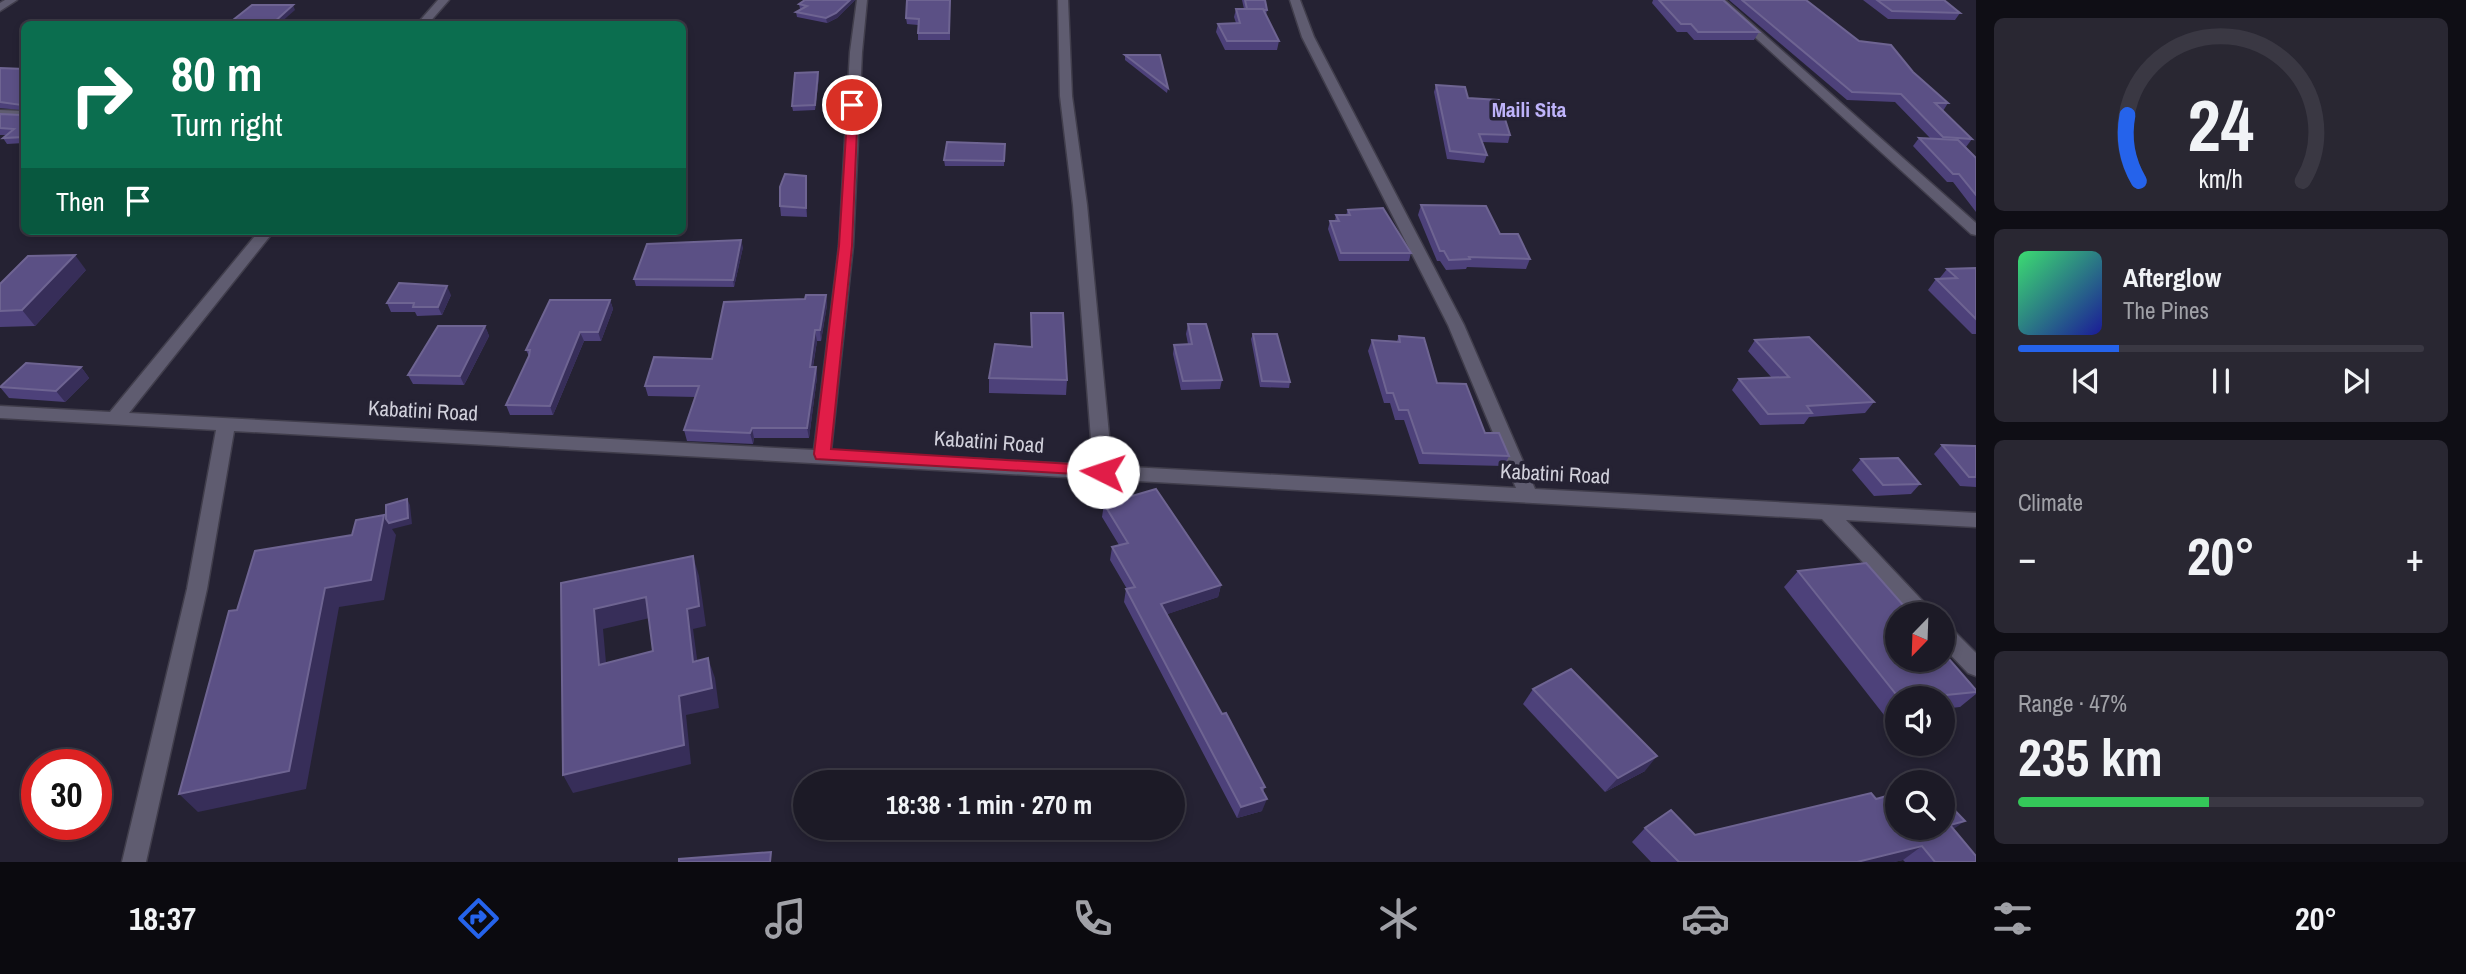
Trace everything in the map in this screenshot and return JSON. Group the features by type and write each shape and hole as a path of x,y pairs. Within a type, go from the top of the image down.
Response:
{"street":[{"path":"0,8 12,0"},
{"path":"425,21 444,0"},
{"path":"822,454 846,246 856,52 862,0"},
{"path":"1063,0 1066,96 1080,205 1103,472"},
{"path":"1295,0 1308,37 1456,325 1528,495"},
{"path":"1719,0 1976,231"},
{"path":"0,114 21,115"},
{"path":"115,418 264,235"},
{"name":"Kabatini Road","path":"0,412 822,454 1976,520"},
{"path":"134,862 165,734 216,497 226,424"},
{"path":"1827,512 1913,602"},
{"path":"1955,645 1976,667"}],"building":[{"path":"805,0 850,0 826,18 796,12 807,6 799,4"},
{"path":"907,0 950,0 949,33 918,33 919,19 906,18"},
{"path":"1245,0 1265,0 1267,10 1247,9"},
{"path":"1659,0 1723,0 1759,32 1698,32 1691,24 1681,24"},
{"path":"1742,0 1806,0 1859,41 1891,45 1913,72 1948,103 1935,103 1972,139 1943,137 1901,94 1852,92"},
{"path":"1877,0 1944,0 1960,13 1892,11"},
{"path":"252,5 293,5 275,21 232,21"},
{"path":"1236,9 1263,9 1279,41 1227,41 1218,24 1240,23"},
{"path":"1125,55 1160,55 1168,88"},
{"path":"0,68 21,69 21,105 0,102"},
{"path":"818,72 815,105 792,106 795,73"},
{"path":"1436,85 1465,87 1468,98 1499,100 1510,135 1479,134 1487,155 1450,151"},
{"path":"21,110 21,137 3,138 14,129 0,128 0,114 20,115"},
{"path":"1919,138 1958,140 1976,158 1976,195 1959,174 1953,174"},
{"path":"947,142 1005,144 1004,161 944,160"},
{"path":"785,174 806,176 806,208 780,206 780,187"},
{"path":"1421,205 1486,206 1500,234 1518,234 1530,259 1469,257 1470,259 1449,260 1444,251 1440,251"},
{"path":"1383,208 1411,253 1341,253 1330,221 1339,221 1336,215 1350,215 1348,210"},
{"path":"741,240 733,280 634,279 647,244"},
{"path":"75,255 22,310 0,311 0,284 28,256"},
{"path":"1976,268 1976,319 1936,279 1957,278 1947,269"},
{"path":"399,283 447,286 438,307 413,307 414,303 387,303"},
{"path":"806,295 826,295 820,330 815,330 810,367 816,367 807,428 752,428 750,433 684,430 699,386 645,386 654,357 712,359 724,302 805,299"},
{"path":"550,300 610,300 598,332 580,332 550,406 506,405 529,356 530,350 526,350"},
{"path":"1031,313 1063,313 1067,380 989,378 995,344 1032,347"},
{"path":"1188,324 1206,324 1222,380 1183,381 1174,345 1192,344"},
{"path":"438,326 485,326 460,376 408,375"},
{"path":"1253,334 1277,334 1290,382 1262,381"},
{"path":"1399,336 1424,338 1437,383 1466,384 1485,433 1499,433 1509,456 1423,453 1408,410 1399,410 1393,393 1387,393 1372,340 1400,342"},
{"path":"1809,337 1874,402 1807,406 1812,413 1768,414 1739,379 1789,377 1755,340"},
{"path":"26,363 81,367 56,391 0,387"},
{"path":"1942,445 1976,446 1976,477 1969,477"},
{"path":"1898,458 1920,484 1883,485 1861,459"},
{"path":"1156,489 1221,585 1161,604 1222,714 1226,713 1265,787 1261,788 1267,799 1241,807 1126,589 1135,587 1112,547 1128,543 1104,504"},
{"path":"407,499 408,518 389,523 386,519 386,505"},
{"path":"384,515 371,580 325,588 289,771 179,794 229,611 237,610 255,551 352,535 356,520"},
{"path":"693,556 699,606 687,609 693,662 708,658 712,688 679,696 684,745 563,775 561,583","holes":["646,597 653,651 599,665 594,609"]},
{"path":"1866,563 1900,602 1885,602 1885,672 1955,672 1955,666 1976,692 1955,694 1955,686 1889,686 1798,571"},
{"path":"1571,669 1657,756 1618,778 1533,689"},
{"path":"1871,793 1876,799 1885,796 1885,840 1955,840 1955,831 1976,856 1976,862 1935,862 1922,846 1857,862 1679,862 1645,828 1671,810 1695,835"},
{"path":"1955,811 1965,821 1955,824"},
{"path":"771,852 770,862 679,862 679,859"}],"district":[{"name":"Maili Sita","path":"1529,110"}],"route":[{"path":"852,105 846,246 822,454 1103,472"}]}
